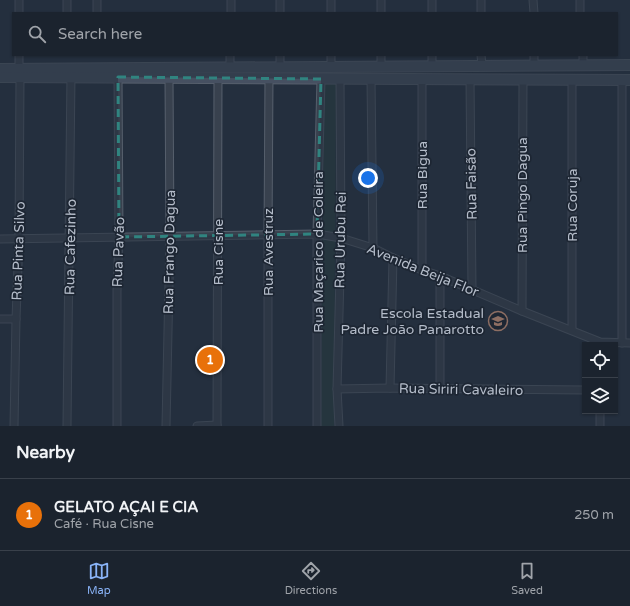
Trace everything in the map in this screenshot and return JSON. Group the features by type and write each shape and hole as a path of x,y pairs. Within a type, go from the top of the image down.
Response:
{"main road":[{"path":"72,73 118,78 169,78 230,68 630,65"},
{"path":"455,79 456,66"},
{"path":"0,69 20,73 205,73 218,78 626,80"},
{"path":"0,77 20,73"}],"street":[{"path":"19,0 19,12"},
{"path":"67,0 67,12"},
{"path":"97,0 97,12"},
{"path":"231,0 231,12"},
{"path":"280,0 280,12"},
{"path":"331,0 331,12"},
{"path":"381,0 381,12"},
{"path":"432,0 432,12"},
{"path":"481,0 481,12"},
{"path":"534,0 534,12"},
{"path":"580,0 580,12"},
{"name":"Rua Pinta Silvo","path":"14,426 19,239 19,56"},
{"path":"230,56 230,68"},
{"path":"280,56 280,68"},
{"path":"331,56 331,67"},
{"path":"381,56 381,66"},
{"path":"432,56 432,66"},
{"path":"482,56 482,66"},
{"path":"534,56 534,66"},
{"path":"582,56 583,66"},
{"name":"Rua Cafezinho","path":"67,426 72,73"},
{"name":"Rua Pavão","path":"117,426 117,291 120,237 118,78"},
{"name":"Rua Frango Dagua","path":"166,426 170,236 169,78"},
{"name":"Rua Cisne","path":"217,426 218,78"},
{"name":"Rua Avestruz","path":"268,426 269,78"},
{"name":"Rua Maçarico de Coleira","path":"317,426 320,79"},
{"name":"Rua Urubu Rei","path":"339,426 337,390 341,238 340,79"},
{"path":"372,79 373,248"},
{"name":"Rua Bigua","path":"422,79 422,270"},
{"name":"Rua Faisão","path":"470,79 472,290"},
{"name":"Rua Pingo Dagua","path":"522,311 523,80"},
{"name":"Rua Coruja","path":"572,80 572,330"},
{"path":"622,343 626,80"},
{"name":"Avenida Beija Flor","path":"0,239 318,234 341,238 373,248 393,258 572,330 598,342"},
{"path":"390,388 393,258"},
{"path":"440,276 440,388"},
{"path":"0,319 16,318"},
{"path":"618,343 630,343"},
{"name":"Rua Siriri Cavaleiro","path":"337,390 390,388 582,390"},
{"path":"600,414 600,426"},
{"path":"196,426 217,426"}],"highlighted area":[{"path":"118,77 321,79 317,234 119,237"}],"green space":[{"path":"324,82 336,82 334,426 321,426"}],"place":[{"name":"Escola Estadual Padre João Panarotto","path":"498,321"},
{"name":"GELATO AÇAI E CIA","path":"210,360"}]}
